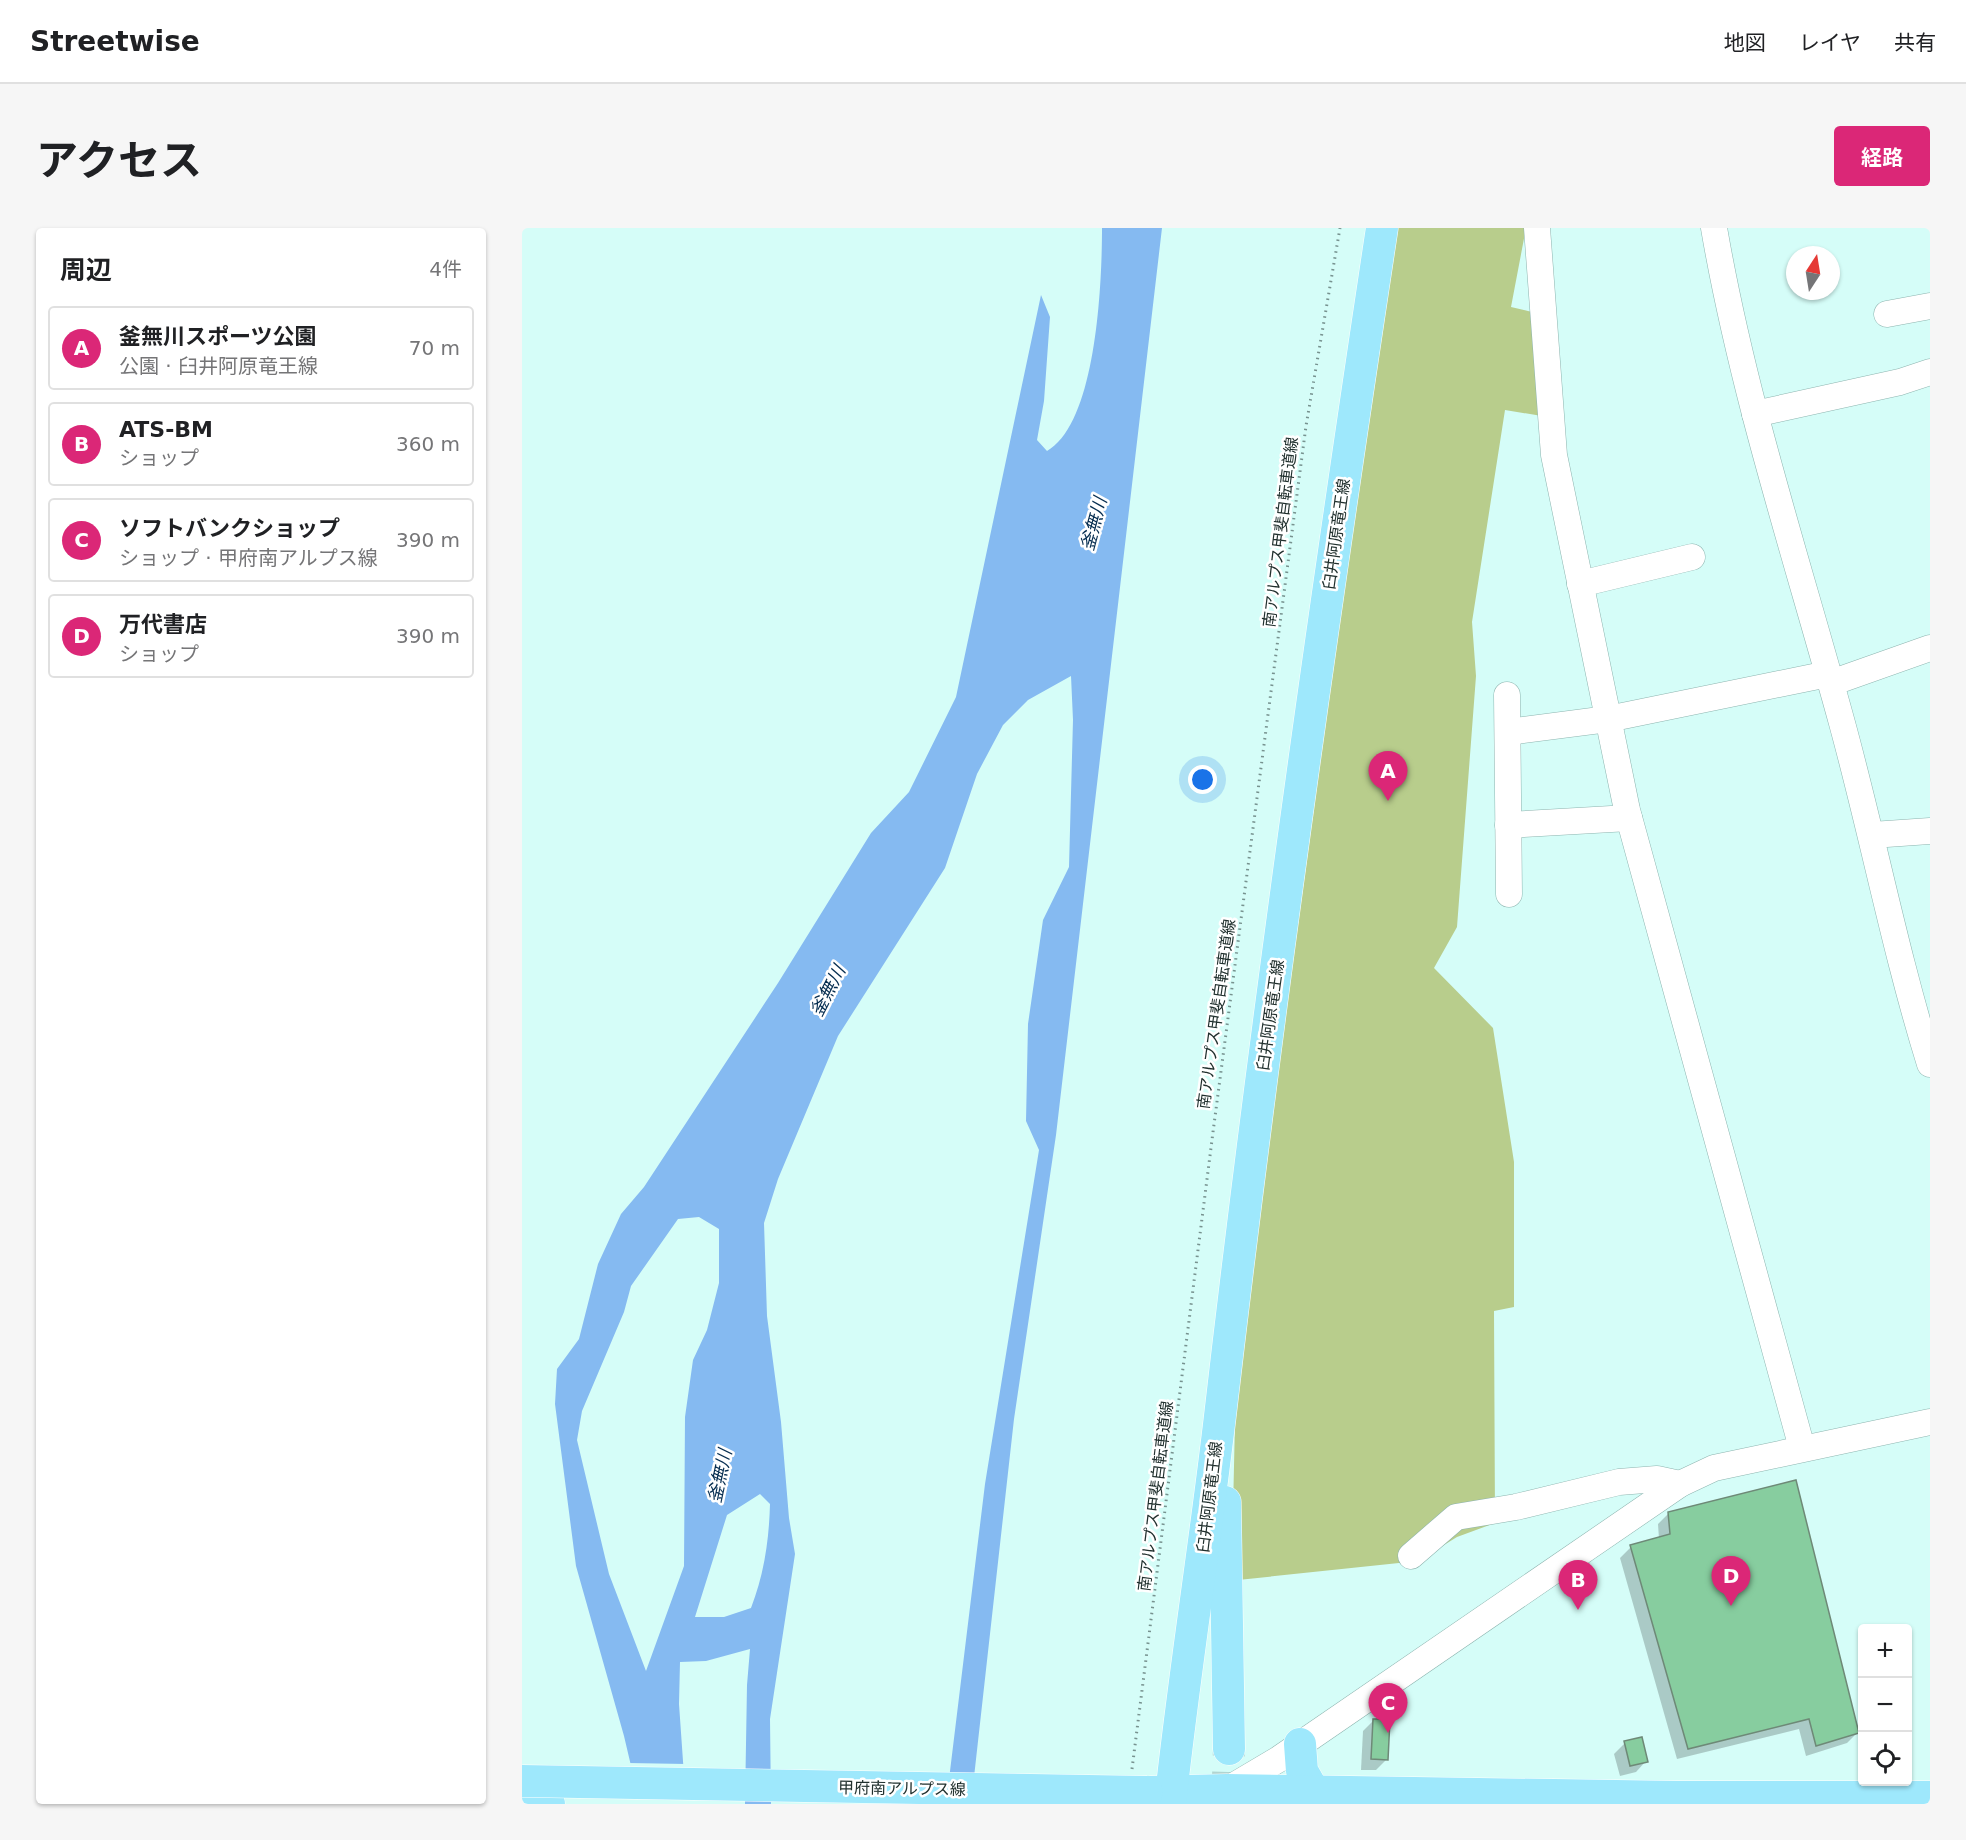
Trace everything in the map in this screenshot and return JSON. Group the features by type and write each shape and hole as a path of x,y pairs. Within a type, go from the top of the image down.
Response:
{"main road":[{"name":"臼井阿原竜王線","path":"1163,1793 1220,1417 1236,1262 1288,880 1382,228"},
{"path":"1220,1417 1224,1468 1229,1749"},
{"path":"1300,1744 1302,1771 1314,1792"},
{"name":"甲府南アルプス線","path":"522,1781 1163,1793 1227,1790 1677,1797 1930,1797"},
{"path":"522,1803 549,1804"}],"street":[{"path":"1537,228 1554,455 1629,818 1802,1448"},
{"path":"1714,228 1755,414 1830,679 1872,836 1914,1015 1930,1064"},
{"path":"1887,314 1930,306"},
{"path":"1755,414 1900,382 1930,372"},
{"path":"1580,584 1692,558"},
{"path":"1508,732 1608,719 1830,679 1930,648"},
{"path":"1508,695 1509,894"},
{"path":"1508,825 1629,818"},
{"path":"1872,836 1930,831"},
{"path":"1227,1790 1300,1744 1646,1505 1680,1484 1714,1468 1930,1422"},
{"path":"1411,1556 1455,1517 1516,1507 1619,1482 1657,1479 1680,1484"}],"path":[{"name":"南アルプス甲斐自転車道線","path":"1163,1793 1214,1120 1306,426 1340,228"}],"green space":[{"path":"1393,228 1526,228 1511,307 1536,313 1542,416 1505,410 1472,622 1476,676 1457,927 1434,968 1493,1028 1514,1162 1514,1307 1494,1311 1495,1523 1457,1537 1418,1561 1238,1580 1233,1510 1236,1378"}],"water":[{"name":"釜無川","path":"1102,228 1162,228 1056,1135 1014,1419 971,1804 946,1804 985,1484 1039,1150 1026,1121 1028,1024 1043,920 1069,867 1073,720 1071,676 1028,700 1003,725 977,774 945,868 838,1036 778,1179 764,1223 767,1316 795,1554 770,1719 771,1804 745,1804 747,1685 750,1649 706,1661 680,1662 679,1704 686,1804 640,1804 624,1736 576,1566 555,1404 557,1369 579,1339 598,1264 621,1214 644,1187 778,983 871,833 909,792 956,697 1041,295 1050,317 1044,401 1037,440 1047,451 1064,436 1077,412 1086,382 1098,314","holes":["699,1217 719,1229 719,1283 707,1330 693,1360 685,1417 684,1566 646,1671 609,1574 577,1440 582,1411 624,1312 631,1286 678,1219","760,1494 770,1504 768,1531 765,1557 751,1608 724,1617 695,1617 727,1515"]}],"pier":[{"path":"628,1763 686,1764 689,1804 637,1804"}],"building":[{"path":"1796,1480 1858,1733 1816,1746 1809,1719 1688,1749 1630,1545 1670,1534 1668,1512"},
{"path":"1373,1719 1390,1719 1388,1760 1371,1759"},
{"path":"1642,1737 1648,1762 1630,1766 1624,1741"}],"tunnel":[{"path":"1227,1804 1229,1749"}],"place":[{"name":"釜無川スポーツ公園","path":"1388,801"},
{"name":"万代書店","path":"1731,1606"},
{"name":"ATS-BM","path":"1578,1610"},
{"name":"ソフトバンクショップ","path":"1388,1733"}]}
